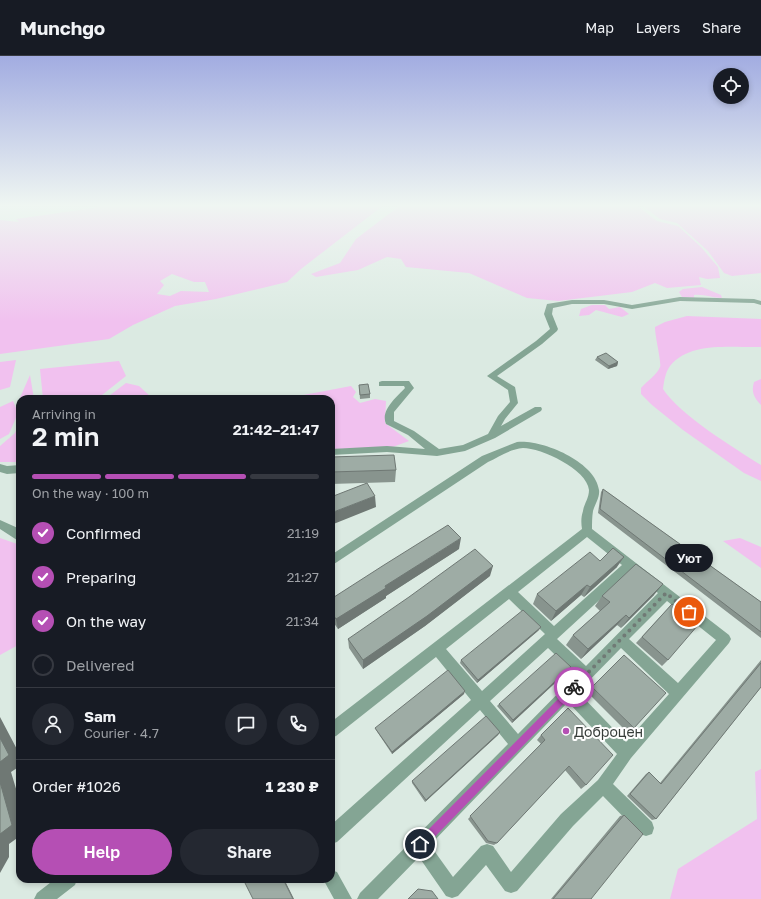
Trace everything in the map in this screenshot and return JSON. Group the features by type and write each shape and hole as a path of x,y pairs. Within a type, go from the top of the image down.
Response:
{"street":[{"path":"492,436 501,418 514,403 512,389 491,376 503,366 540,344 554,329 548,314 550,306 572,302 596,302 632,307 680,299 754,301 761,303"},
{"path":"382,384 406,383 410,388 390,411 389,422 411,433 437,453"},
{"path":"335,452 387,449 437,453 465,448 492,436 538,409"},
{"path":"335,558 485,459 506,449 522,444 538,446 555,453 590,478 594,490 586,515 587,531 724,639 626,753 603,785 567,820 511,885 487,852 452,890 420,844"},
{"path":"0,468 7,470 16,469"},
{"path":"0,524 16,532"},
{"path":"335,728 438,649 587,531"},
{"path":"335,832 630,565"},
{"path":"510,592 586,675"},
{"path":"366,899 666,593"},
{"path":"620,640 678,692"},
{"path":"438,649 518,745"},
{"path":"569,692 626,753"},
{"path":"603,785 646,828"},
{"path":"43,899 62,883"},
{"path":"334,883 343,899"}],"shaded area":[{"path":"0,243 334,243 287,282 216,299 175,306 133,325 109,339 0,354","holes":["172,274 194,282 205,282 209,292 181,291 170,296 157,294 164,285 160,281"]},
{"path":"353,243 697,243 718,267 720,278 707,279 699,277 701,285 667,288 655,283 632,292 558,301 527,298 469,273 406,267 401,259 387,257 358,270 316,277 311,274 340,263"},
{"path":"700,243 761,243 761,273 732,276 724,273 708,251"},
{"path":"702,287 721,295 722,298 698,295 694,295 694,298 682,297 679,292 683,289"},
{"path":"592,305 605,305 609,309 620,307 629,314 622,317 596,310 589,315 579,316 581,309"},
{"path":"687,316 761,319 761,347 700,349 689,353 679,358 670,366 664,380 663,389 671,399 694,420 761,465 761,481 744,473 683,430 641,394 641,388 654,376 660,367 655,327 665,322"},
{"path":"16,360 10,387 0,390 0,362"},
{"path":"119,361 126,376 102,395 43,395 40,369"},
{"path":"30,375 33,395 21,395"},
{"path":"761,379 761,405 755,397 753,389 754,382"},
{"path":"126,383 139,386 149,395 110,395"},
{"path":"351,386 356,392 353,397 360,403 375,399 386,401 385,423 409,441 387,449 335,452 335,395 304,395"},
{"path":"13,401 16,408 16,418 9,434 0,439 0,407"},
{"path":"16,430 16,462 0,462 0,446"},
{"path":"0,538 16,544 16,646 0,655"},
{"path":"740,538 761,547 761,568 723,541"},
{"path":"761,769 761,899 670,899 678,869 757,819 755,772"}],"building":[{"path":"606,353 618,362 609,366 597,357"},
{"path":"368,384 370,394 360,395 359,385"},
{"path":"394,455 396,470 335,472 335,457"},
{"path":"367,483 375,496 335,511 335,495"},
{"path":"603,489 761,602 761,632 600,509"},
{"path":"448,525 461,538 336,619 335,596"},
{"path":"613,548 624,557 590,587 587,585 556,611 537,594 590,552 600,561"},
{"path":"475,549 493,566 427,616 363,660 348,639"},
{"path":"636,564 663,584 629,618 626,615 588,649 573,635 610,602 602,596"},
{"path":"672,604 698,625 668,660 642,637"},
{"path":"523,610 541,627 478,680 461,660"},
{"path":"556,653 571,667 513,720 499,704"},
{"path":"624,655 666,693 634,728 592,687"},
{"path":"761,663 761,687 656,819 630,794 649,772 661,784"},
{"path":"448,670 465,691 392,752 375,728"},
{"path":"568,708 613,755 586,785 569,766 497,843 488,841 470,816 545,740 541,735"},
{"path":"486,716 500,732 426,800 412,781"},
{"path":"0,738 9,755 0,762"},
{"path":"0,782 12,825 0,834"},
{"path":"624,815 643,834 591,899 553,899"},
{"path":"245,883 285,883 293,899 253,899"},
{"path":"418,889 432,891 438,899 408,899"}],"way so far":[{"path":"574,687 666,593 689,612"}],"place":[{"name":"Уют","path":"689,612"},
{"name":"Доброцен","path":"566,731"}],"route":[{"path":"420,844 574,687"}]}
